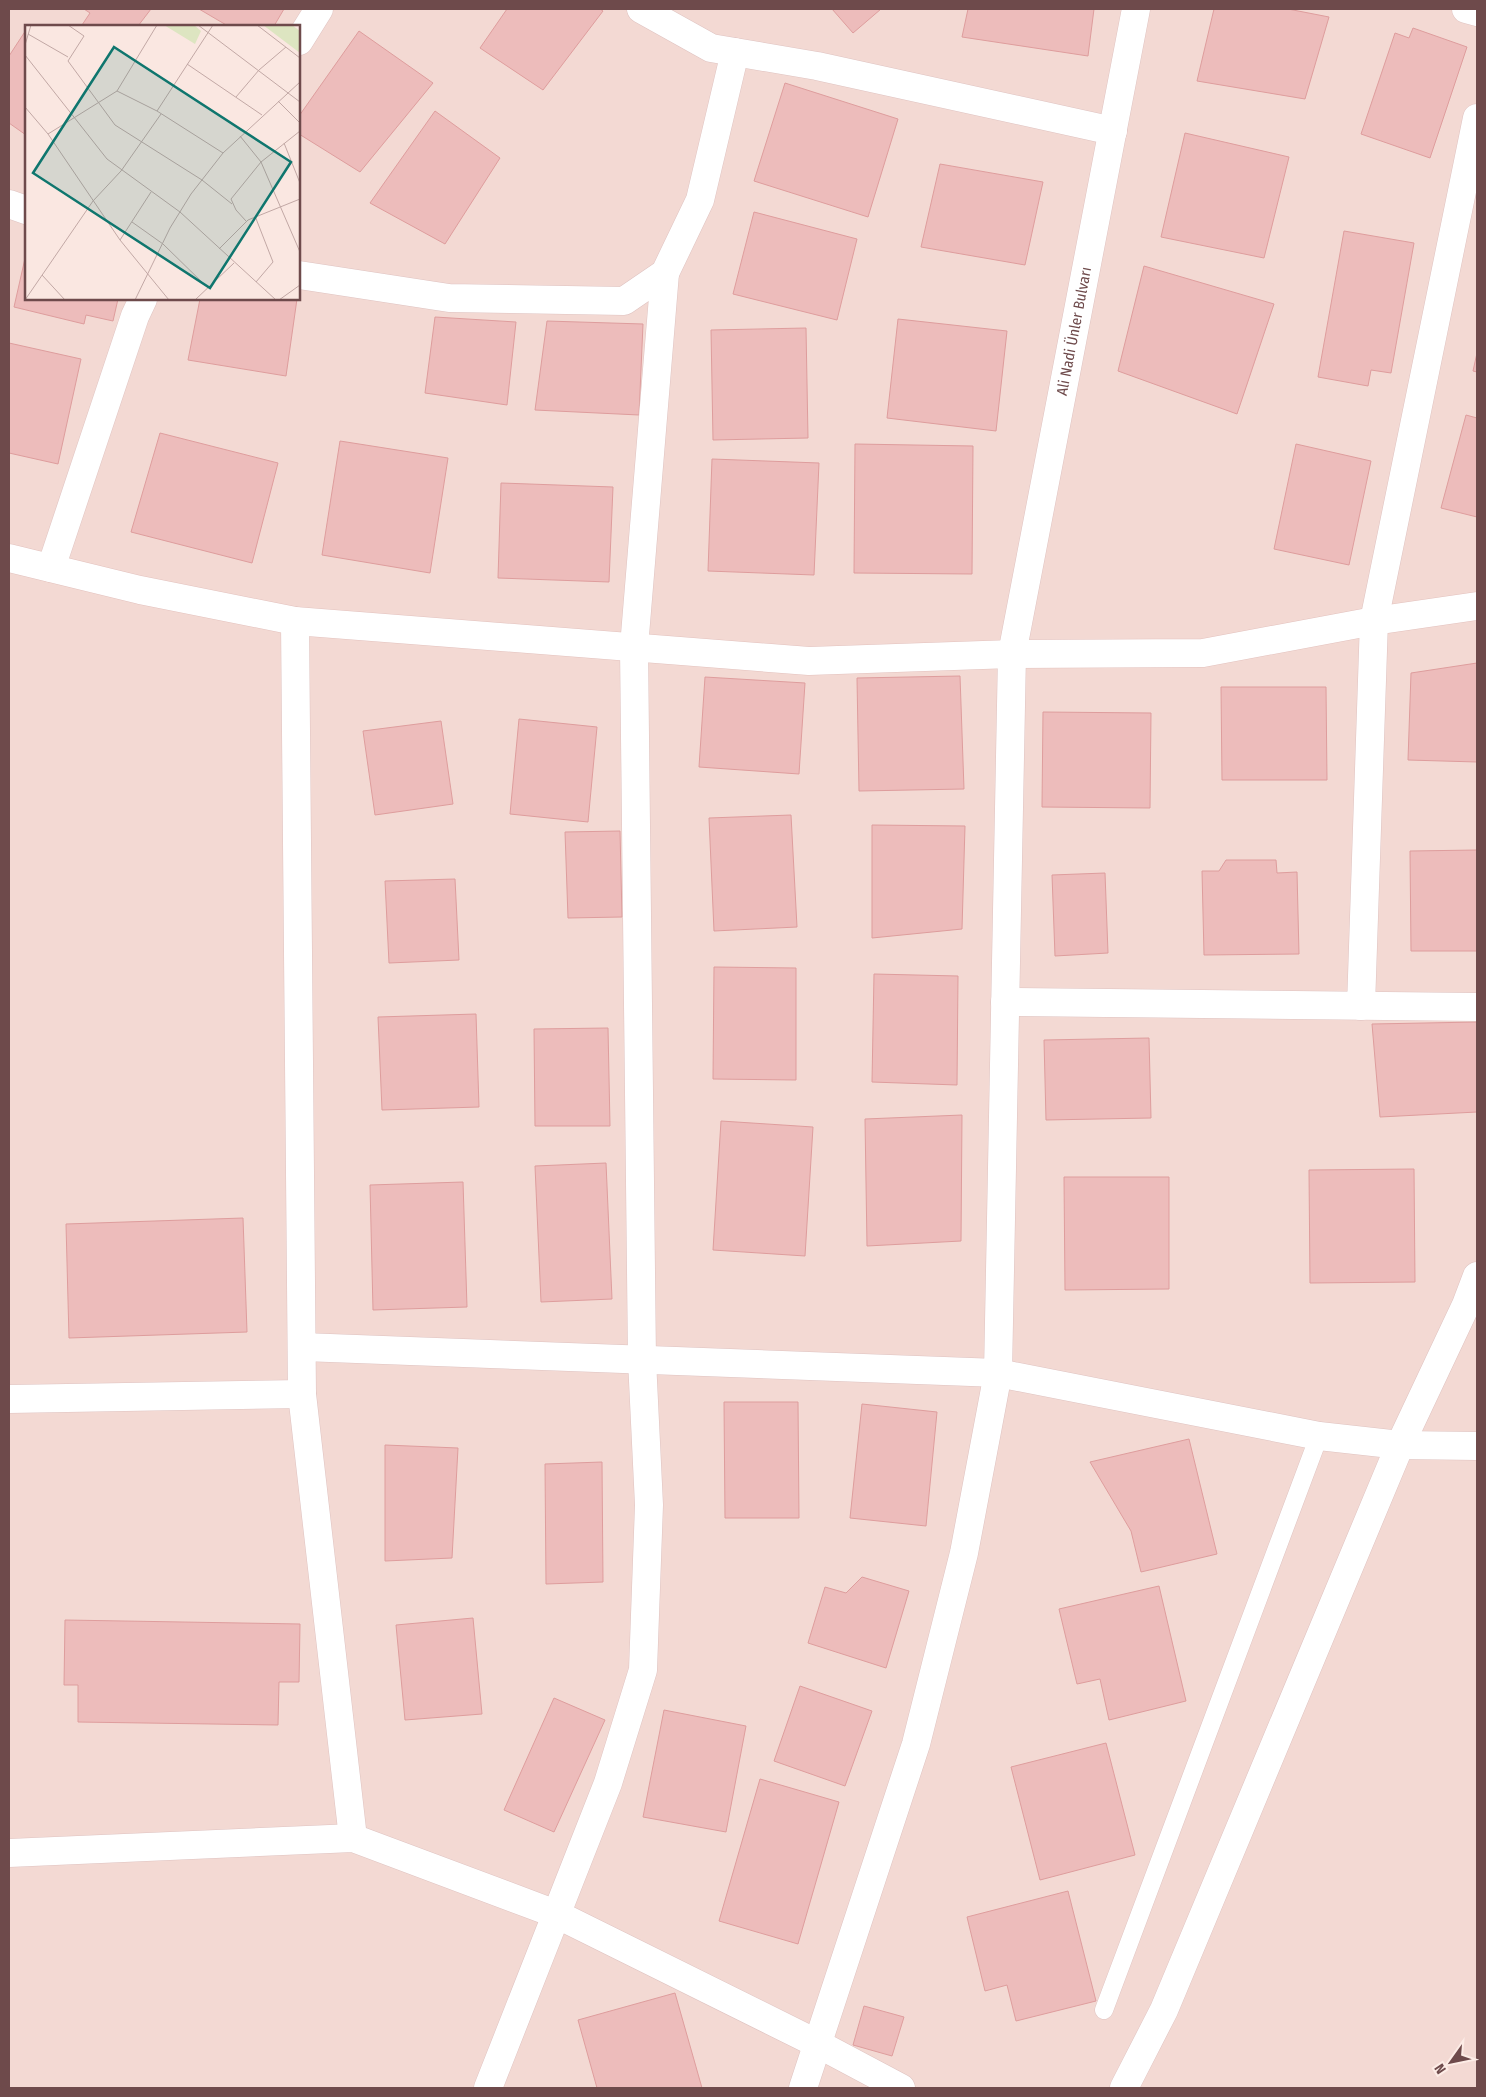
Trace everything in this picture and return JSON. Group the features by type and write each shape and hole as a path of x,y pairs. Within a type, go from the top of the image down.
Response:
{"street":[{"path":"300,39 319,9"},
{"path":"641,9 711,48 817,66 1113,131"},
{"name":"Ali Nadi Ünler Bulvarı","path":"803,2088 916,1744 964,1553 998,1373 1012,654 1136,9"},
{"path":"1466,9 1477,12"},
{"path":"488,2088 608,1783 643,1670 649,1505 642,1360 634,647 665,273 700,200 735,52"},
{"path":"1361,1006 1374,621 1477,118"},
{"path":"9,204 25,210"},
{"path":"300,275 449,298 624,301 665,273"},
{"path":"51,568 135,316 143,300"},
{"path":"9,558 140,590 295,621 809,661 1012,654 1203,653 1374,621 1477,606"},
{"path":"295,621 302,1394 353,1838"},
{"path":"1005,1002 1477,1007"},
{"path":"1124,2088 1164,2010 1400,1445 1466,1305 1477,1276"},
{"path":"303,1347 998,1373 1319,1436 1400,1445 1477,1446"},
{"path":"9,1399 302,1394"},
{"path":"9,1853 353,1838 556,1914 818,2044 901,2088"}],"lane":[{"path":"1104,2010 1319,1436"}],"shaded area":[{"path":"9,9 1477,9 1477,2088 9,2088"}],"building":[{"path":"84,9 151,9 139,25 82,25 90,13"},
{"path":"199,9 284,9 275,25 226,25"},
{"path":"507,9 600,9 603,11 543,90 480,48"},
{"path":"832,9 881,9 853,33"},
{"path":"968,9 1094,9 1088,56 962,37"},
{"path":"1214,9 1288,9 1329,17 1305,99 1197,81"},
{"path":"1413,28 1467,47 1430,158 1361,134 1395,33 1409,38"},
{"path":"359,31 433,83 360,172 300,135 300,115"},
{"path":"25,32 25,134 9,123 9,56"},
{"path":"785,83 898,119 868,217 754,181"},
{"path":"435,111 500,158 445,244 370,203"},
{"path":"1185,133 1289,157 1264,258 1161,237"},
{"path":"940,164 1043,182 1025,265 921,247"},
{"path":"754,212 857,239 837,320 733,294"},
{"path":"1344,231 1414,243 1391,373 1371,370 1368,386 1318,377"},
{"path":"25,258 25,300 118,300 113,321 86,315 84,324 14,307"},
{"path":"1144,266 1274,304 1237,414 1118,371"},
{"path":"200,300 297,300 286,376 188,360"},
{"path":"435,317 516,322 507,405 425,393"},
{"path":"898,319 1007,331 996,431 887,418"},
{"path":"547,321 643,324 639,415 535,410"},
{"path":"806,328 808,438 713,440 711,330"},
{"path":"9,343 81,359 58,464 9,453"},
{"path":"1477,353 1477,372 1473,371"},
{"path":"1466,415 1477,418 1477,517 1441,508"},
{"path":"160,433 278,463 252,563 131,532"},
{"path":"340,441 448,458 430,573 322,555"},
{"path":"855,444 973,446 972,574 854,573"},
{"path":"1296,444 1371,461 1349,565 1274,549"},
{"path":"712,459 819,463 814,575 708,571"},
{"path":"501,483 613,487 609,582 498,578"},
{"path":"1477,663 1477,762 1408,760 1411,673"},
{"path":"960,676 964,789 859,791 857,678"},
{"path":"705,677 805,683 799,774 699,767"},
{"path":"1221,687 1326,687 1327,780 1222,780"},
{"path":"1043,712 1151,713 1150,808 1042,807"},
{"path":"519,719 597,727 588,822 510,814"},
{"path":"441,721 453,804 375,815 363,731"},
{"path":"791,815 797,927 714,931 709,818"},
{"path":"872,825 965,826 962,929 872,938"},
{"path":"620,831 622,917 568,918 565,832"},
{"path":"1477,850 1477,951 1411,951 1410,851"},
{"path":"1226,860 1276,860 1277,873 1297,872 1299,954 1204,955 1202,871 1219,871"},
{"path":"1105,873 1108,953 1055,956 1052,875"},
{"path":"455,879 459,960 389,963 385,881"},
{"path":"714,967 796,968 796,1080 713,1079"},
{"path":"874,974 958,976 957,1085 872,1082"},
{"path":"476,1014 479,1107 382,1110 378,1017"},
{"path":"1477,1022 1477,1112 1380,1117 1372,1024"},
{"path":"608,1028 610,1126 535,1126 534,1029"},
{"path":"1149,1038 1151,1118 1046,1120 1044,1040"},
{"path":"962,1115 961,1241 867,1246 865,1119"},
{"path":"721,1121 813,1127 805,1256 713,1250"},
{"path":"606,1163 612,1299 541,1302 535,1166"},
{"path":"1414,1169 1415,1282 1310,1283 1309,1170"},
{"path":"1064,1177 1169,1177 1169,1289 1065,1290"},
{"path":"463,1182 467,1307 373,1310 370,1185"},
{"path":"243,1218 247,1332 69,1338 66,1224"},
{"path":"724,1402 798,1402 799,1518 725,1518"},
{"path":"862,1404 937,1412 926,1526 850,1518"},
{"path":"1189,1439 1217,1554 1141,1572 1131,1531 1090,1462"},
{"path":"385,1445 458,1448 452,1558 385,1561"},
{"path":"602,1462 603,1582 546,1584 545,1464"},
{"path":"862,1577 909,1591 886,1668 808,1643 825,1587 846,1593"},
{"path":"1159,1586 1186,1701 1109,1720 1100,1679 1077,1684 1059,1609"},
{"path":"473,1618 482,1714 405,1720 396,1625"},
{"path":"65,1620 300,1624 299,1682 279,1682 278,1725 78,1722 78,1685 64,1685"},
{"path":"800,1686 872,1711 845,1786 774,1761"},
{"path":"554,1698 605,1720 554,1832 504,1810"},
{"path":"664,1710 746,1726 726,1832 643,1817"},
{"path":"1106,1743 1135,1855 1040,1880 1011,1767"},
{"path":"760,1779 839,1802 798,1944 719,1921"},
{"path":"1068,1891 1096,2001 1016,2021 1007,1985 985,1991 967,1917"},
{"path":"675,1993 702,2088 597,2088 578,2020"},
{"path":"864,2006 904,2017 892,2056 853,2045"}]}
